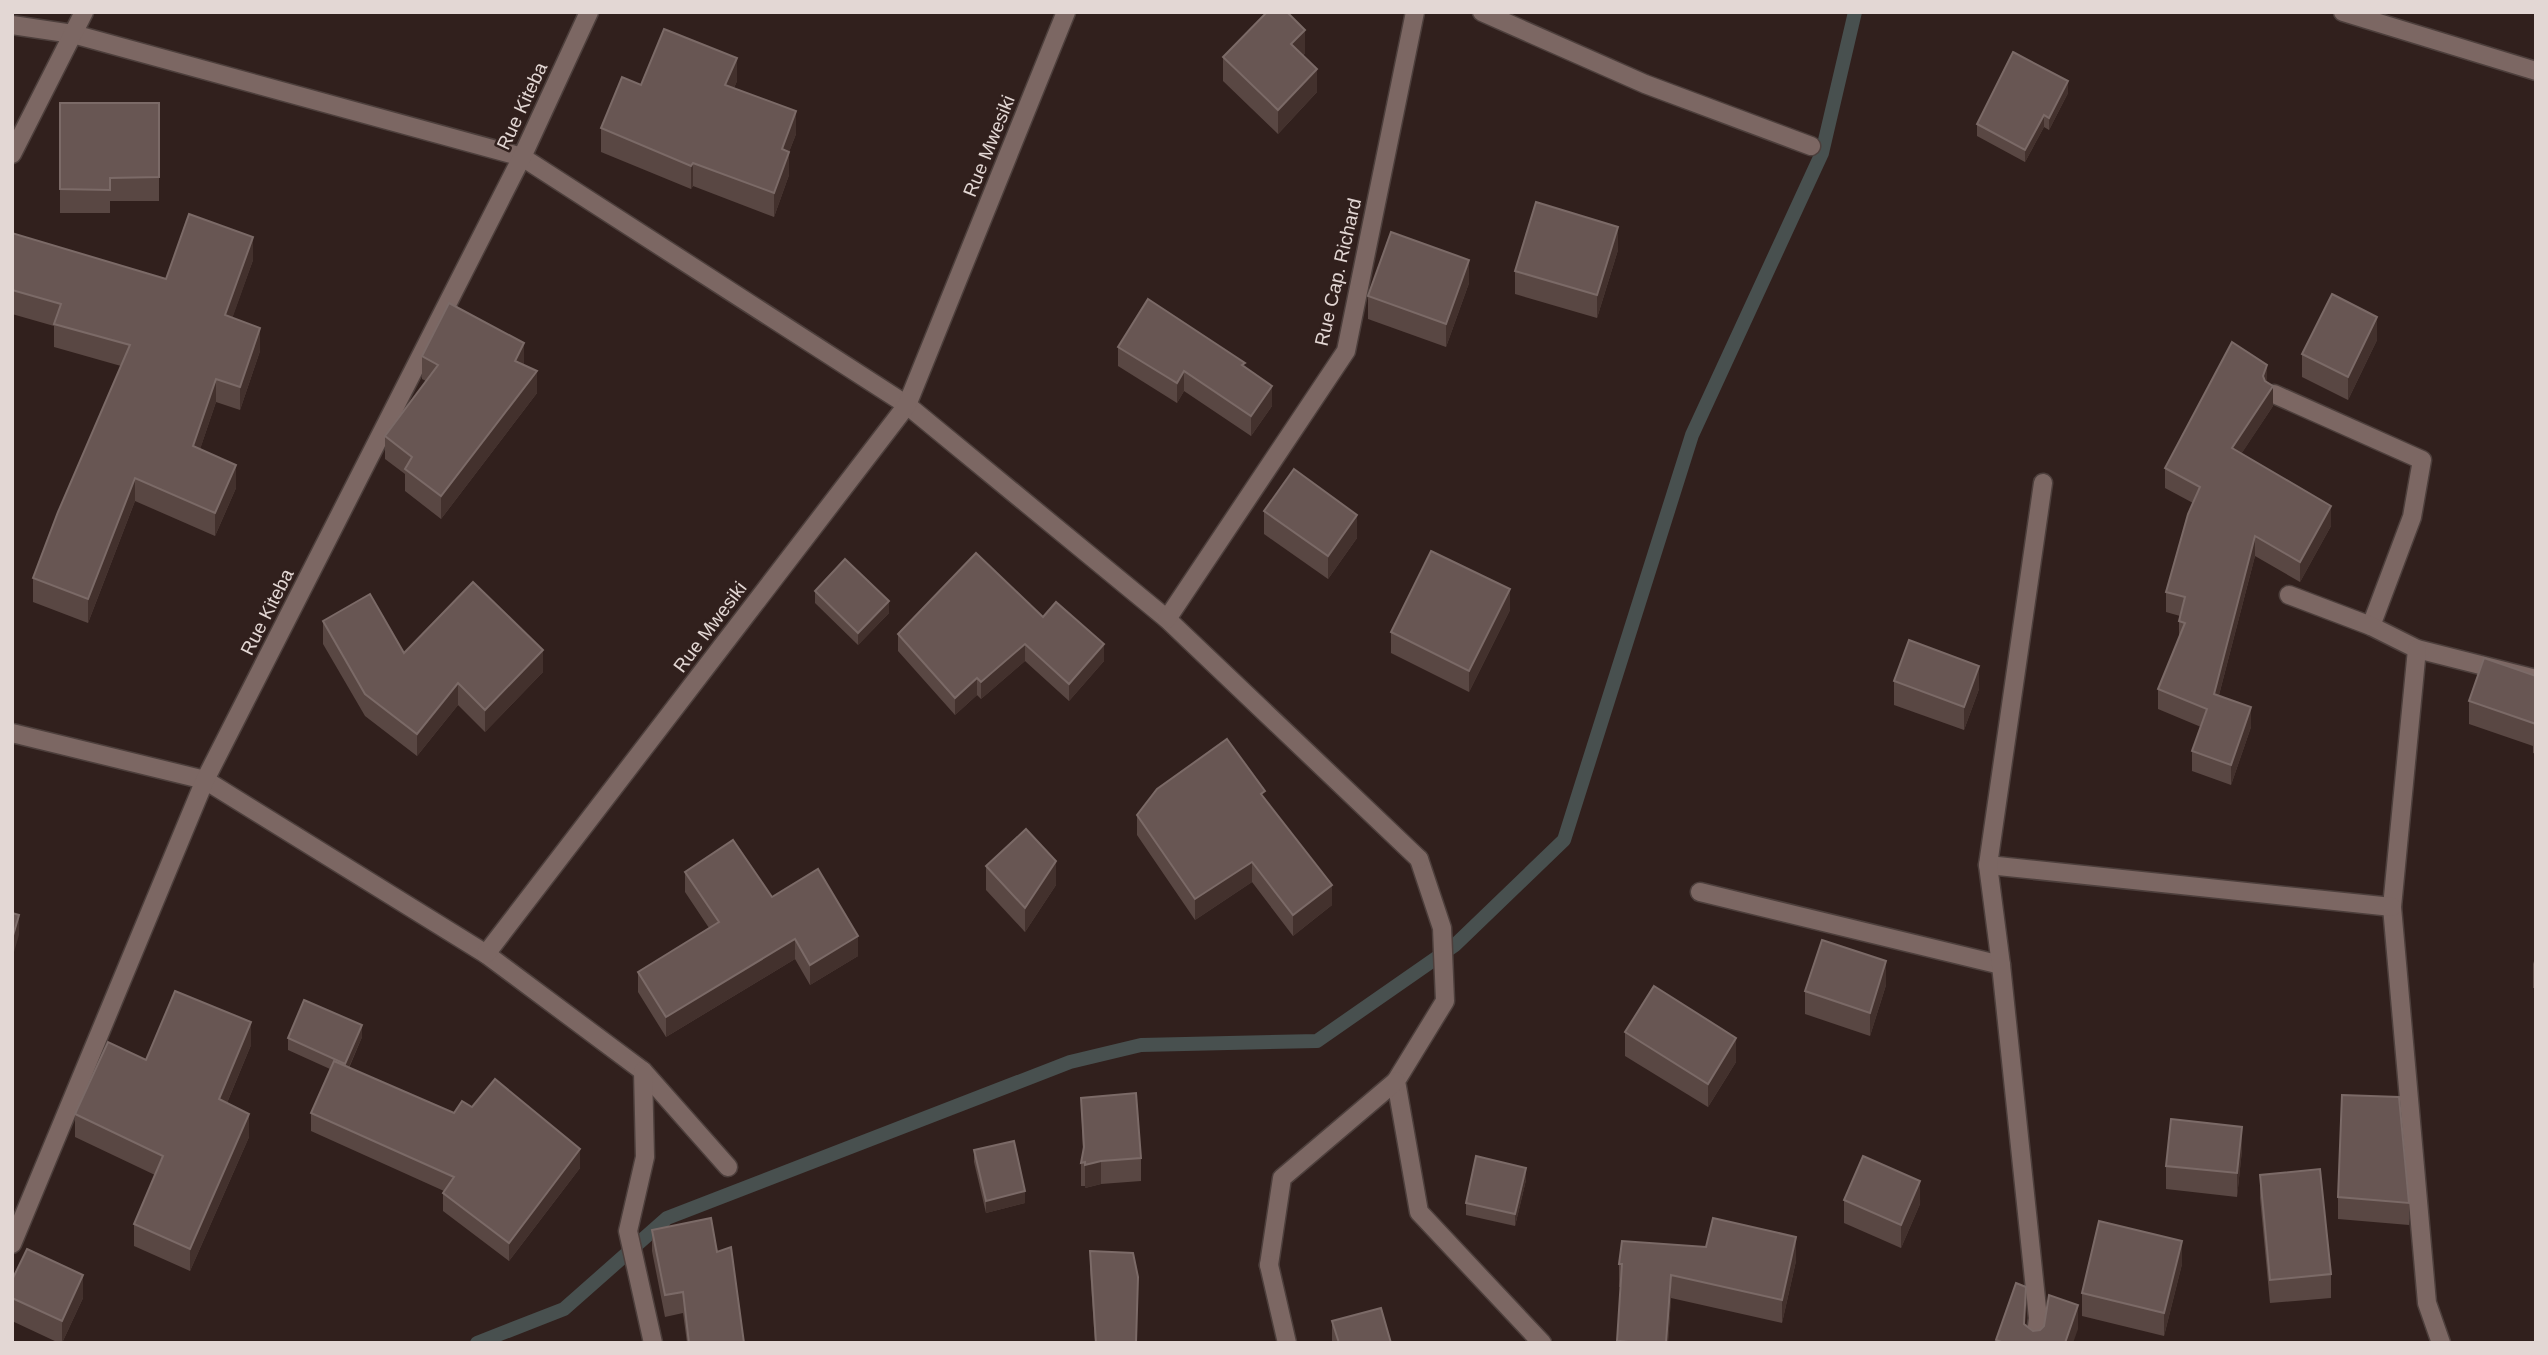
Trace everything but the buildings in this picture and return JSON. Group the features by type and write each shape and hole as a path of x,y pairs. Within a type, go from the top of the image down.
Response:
{"street":[{"path":"12,154 84,12"},
{"name":"Rue Kiteba","path":"12,1244 205,780 522,157 589,12"},
{"name":"Rue Mwesiki","path":"486,954 907,405 1066,12"},
{"name":"Rue Cap. Richard","path":"1167,619 1346,351 1415,12"},
{"path":"1482,12 1644,85 1811,146"},
{"path":"2343,12 2536,71"},
{"path":"12,24 73,34 522,157 907,405 1167,619 1419,859 1442,928 1445,1001 1396,1081 1282,1178 1269,1265 1287,1343"},
{"path":"2274,394 2421,460 2412,517 2371,626"},
{"path":"2035,1343 2038,1318 1988,865 2043,483"},
{"path":"2288,595 2371,626 2417,649 2536,679"},
{"path":"2417,649 2392,907 2427,1303 2441,1343"},
{"path":"12,733 205,780 486,954 643,1071 728,1167"},
{"path":"1988,865 2392,907"},
{"path":"1700,892 2001,965"},
{"path":"643,1071 645,1157 628,1231 653,1343"},
{"path":"1396,1081 1419,1212 1542,1343"}],"waterway":[{"path":"477,1343 564,1309 667,1218 1070,1062 1141,1045 1317,1041 1455,945 1564,840 1692,435 1822,153 1855,12"}]}
